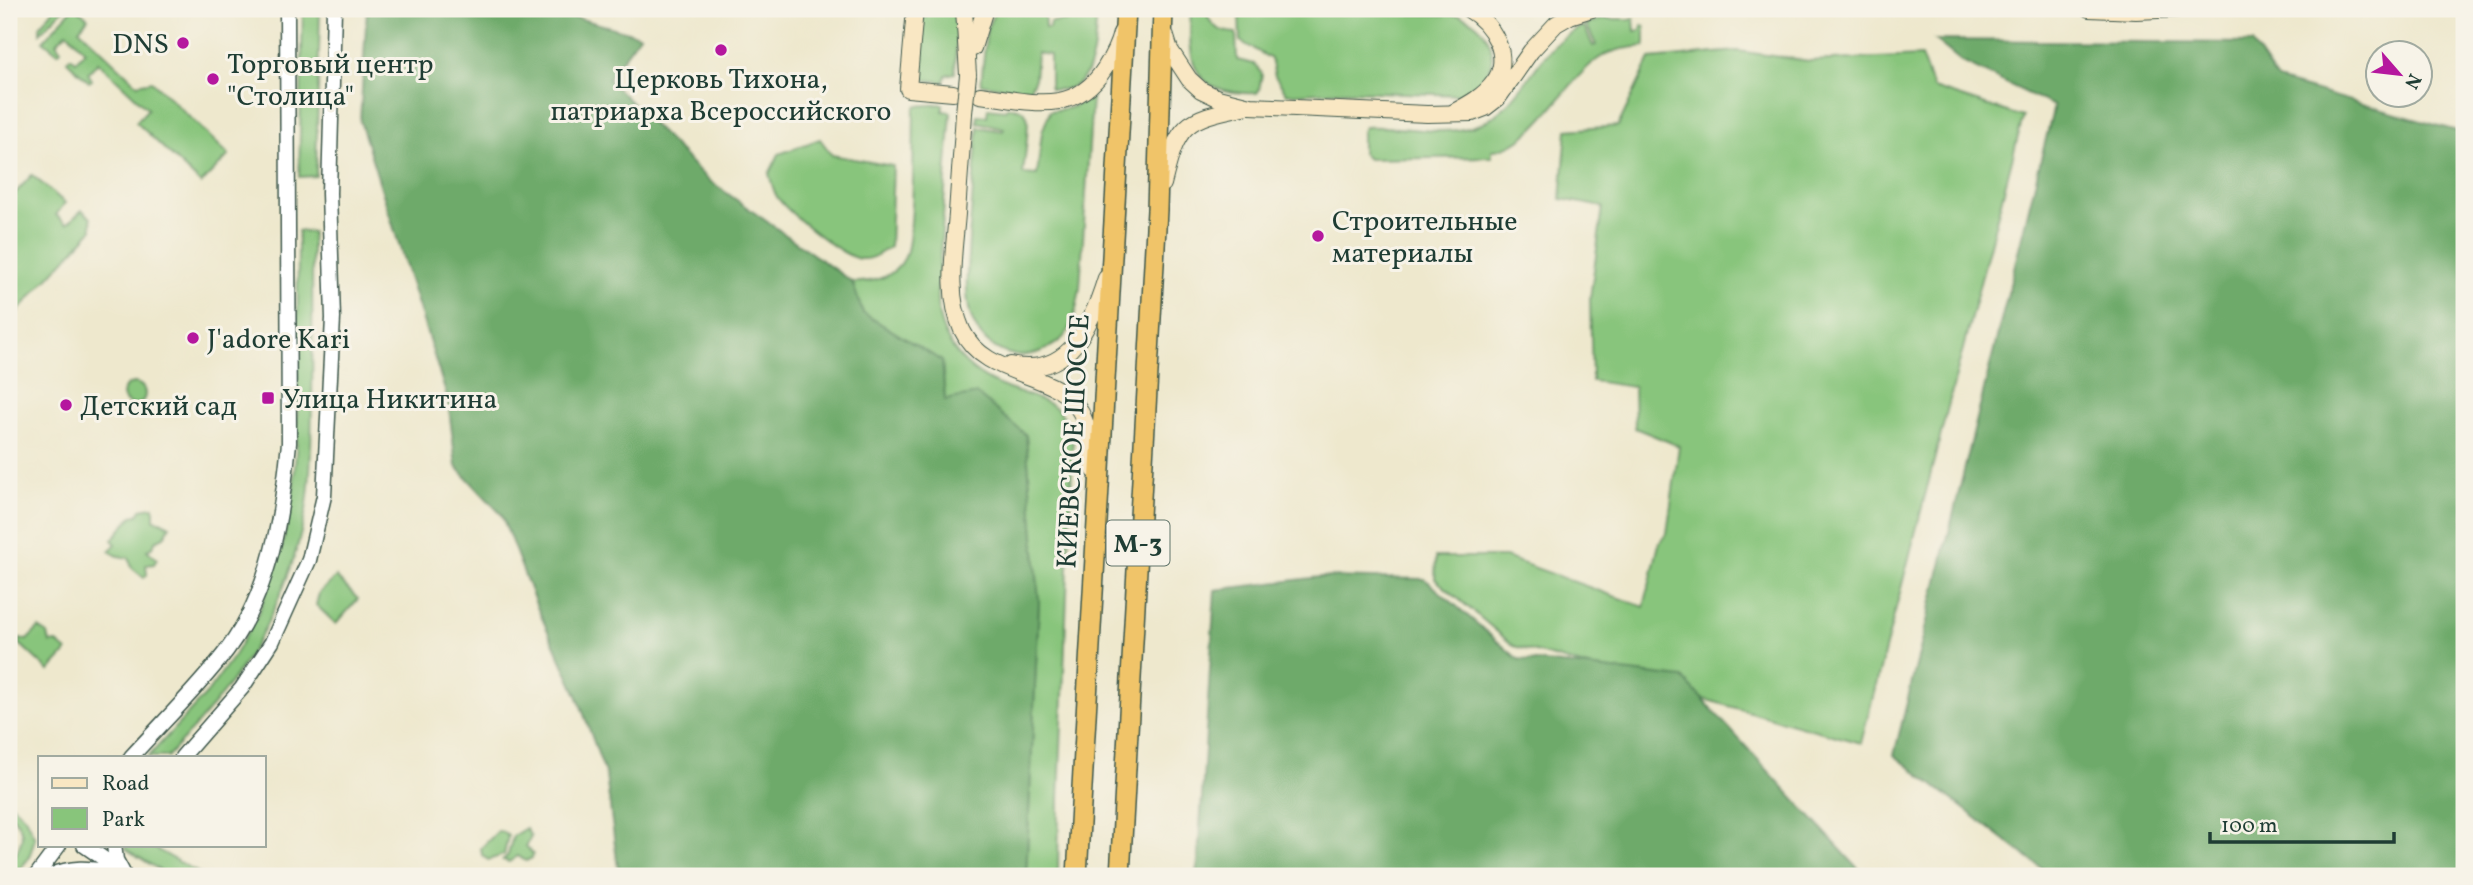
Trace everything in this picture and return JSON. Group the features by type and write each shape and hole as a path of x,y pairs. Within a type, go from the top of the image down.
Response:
{"highway":[{"name":"КИЕВСКОЕ ШОССЕ","path":"1077,876 1125,11"},
{"name":"М-3","path":"1120,876 1157,210 1163,13"}],"main road":[{"path":"915,9 908,89 953,93"},
{"path":"964,9 968,70"},
{"path":"985,9 968,70 952,288 956,315 963,332 979,352 1006,369 1058,390 1076,404 1090,441 1097,490"},
{"path":"1451,114 1488,89 1499,74 1501,63 1500,48 1491,30 1480,16 1468,9"},
{"path":"1163,13 1170,50 1195,85 1218,98 1251,106 1451,114 1479,111 1491,104 1544,36 1563,19 1591,9"},
{"path":"2088,9 2180,9"},
{"path":"980,95 1039,102 1065,101 1082,94 1096,82 1113,56 1121,37 1125,11"},
{"path":"1157,210 1172,147 1179,135 1204,115 1251,106"},
{"path":"979,352 1019,367 1052,362 1066,354 1077,343 1092,316 1111,261"}],"street":[{"path":"132,756 228,648 254,601 273,549 284,493 289,443 287,9"},
{"path":"183,756 242,688 272,642 309,560 324,496 333,318 329,193 334,9"},
{"path":"36,876 58,846"},
{"path":"85,846 126,874"},
{"path":"114,846 116,860 126,874"},
{"path":"50,876 80,867 126,874"}],"green space":[{"path":"54,9 64,9 40,33 40,26"},
{"path":"72,9 78,9 88,18 79,29 137,84 152,81 229,155 201,184 136,122 148,109 98,62 88,73 92,80 89,82 67,61 70,57 76,61 85,51 67,32 56,43 61,50 58,53 43,41"},
{"path":"303,9 320,9 316,176 299,177"},
{"path":"367,9 548,10 640,35 608,79 707,179 852,282 863,313 942,361 945,400 977,394 1026,435 1039,602 1026,876 619,876 606,776 577,695 537,607 501,514 456,466 448,400 360,121"},
{"path":"926,9 953,9 957,34 955,73 946,75 944,82 925,80 920,72 922,21 926,16"},
{"path":"996,9 1044,9 1045,28 1049,28 1050,22 1067,21 1080,9 1097,9 1093,50 1085,75 1077,84 1066,89 1050,89 1050,55 1037,53 1035,79 1029,90 981,84 987,28"},
{"path":"1191,9 1206,9 1216,27 1236,33 1237,60 1254,64 1262,74 1257,93 1219,89 1206,82 1198,72 1190,45"},
{"path":"1239,9 1459,15 1483,31 1492,54 1491,66 1476,87 1462,95 1345,91 1287,94 1275,76 1271,59 1240,41"},
{"path":"1603,19 1634,19 1635,31 1641,30 1642,25 1645,26 1645,46 1615,51 1598,59 1573,82 1535,127 1507,147 1492,150 1492,157 1368,159 1362,153 1362,131 1365,127 1443,131 1468,128 1487,120 1503,109 1552,48 1567,35 1584,26 1593,46 1596,45 1586,24"},
{"path":"1935,40 2252,43 2277,80 2364,105 2364,108 2376,108 2464,133 2464,876 2052,876 1894,755 2054,106 1962,62"},
{"path":"1737,51 1810,61 1921,56 1933,88 2023,117 1861,743 1514,646 1435,579 1436,557 1505,557 1644,607 1659,544 1667,533 1679,446 1635,428 1634,387 1592,381 1590,298 1603,207 1561,199 1567,130 1618,126 1650,59"},
{"path":"1092,98 1080,288 1074,318 1063,338 1037,353 1013,355 1001,351 991,345 975,326 967,295 978,127 1003,131 1004,128 977,122 978,115 987,116 988,108 1005,110 1014,107 1024,111 1028,127 1023,174 1037,175 1042,132 1050,111 1069,108"},
{"path":"943,104 943,111 951,112 937,296 942,326 956,352 977,372 990,381 1055,407 1067,422 1073,440 1058,876 1026,876 1039,602 1026,436 945,400 942,361 863,313 852,282 867,282 888,275 904,259 908,248 912,211 914,111 916,106"},
{"path":"820,139 832,155 893,166 890,247 876,256 860,259 841,250 802,221 776,195 769,174 779,154"},
{"path":"32,175 65,203 56,215 67,224 82,210 91,217 92,230 9,321 9,200"},
{"path":"298,231 312,232 312,360 310,479 298,545 266,626 236,675 168,756 149,756 207,693 235,654 259,612 281,552 293,494 297,439"},
{"path":"134,383 142,386 145,394 142,402 134,405 126,402 123,394 126,386"},
{"path":"154,507 154,520 170,526 164,537 155,541 153,547 147,550 157,559 154,564 146,565 147,575 144,578 132,568 129,558 109,551 116,544 112,540 132,516 138,515 141,509"},
{"path":"336,577 358,599 336,624 316,605 319,593"},
{"path":"1320,577 1425,579 1518,659 1683,678 1865,876 1197,876 1215,590"},
{"path":"39,628 48,634 50,643 56,642 67,651 49,671 20,644 20,639 27,640"},
{"path":"11,804 25,817 35,838 29,858 14,876 9,876 10,867 22,838 17,822 9,813"},
{"path":"526,828 531,837 526,846 533,854 532,858 526,861 518,856 509,862 503,860 508,855 513,836"},
{"path":"498,831 508,836 504,855 488,860 482,855 481,848"},
{"path":"126,846 151,846 204,876 169,876 126,849"}],"place":[{"name":"DNS","path":"183,43"},
{"name":"Церковь Тихона, патриарха Всероссийского","path":"721,50"},
{"name":"Торговый центр \"Столица\"","path":"213,79"},
{"name":"Строительные материалы","path":"1318,236"},
{"name":"J'adore Kari","path":"193,338"},
{"name":"Улица Никитина","path":"268,398"},
{"name":"Детский сад","path":"66,405"}]}
